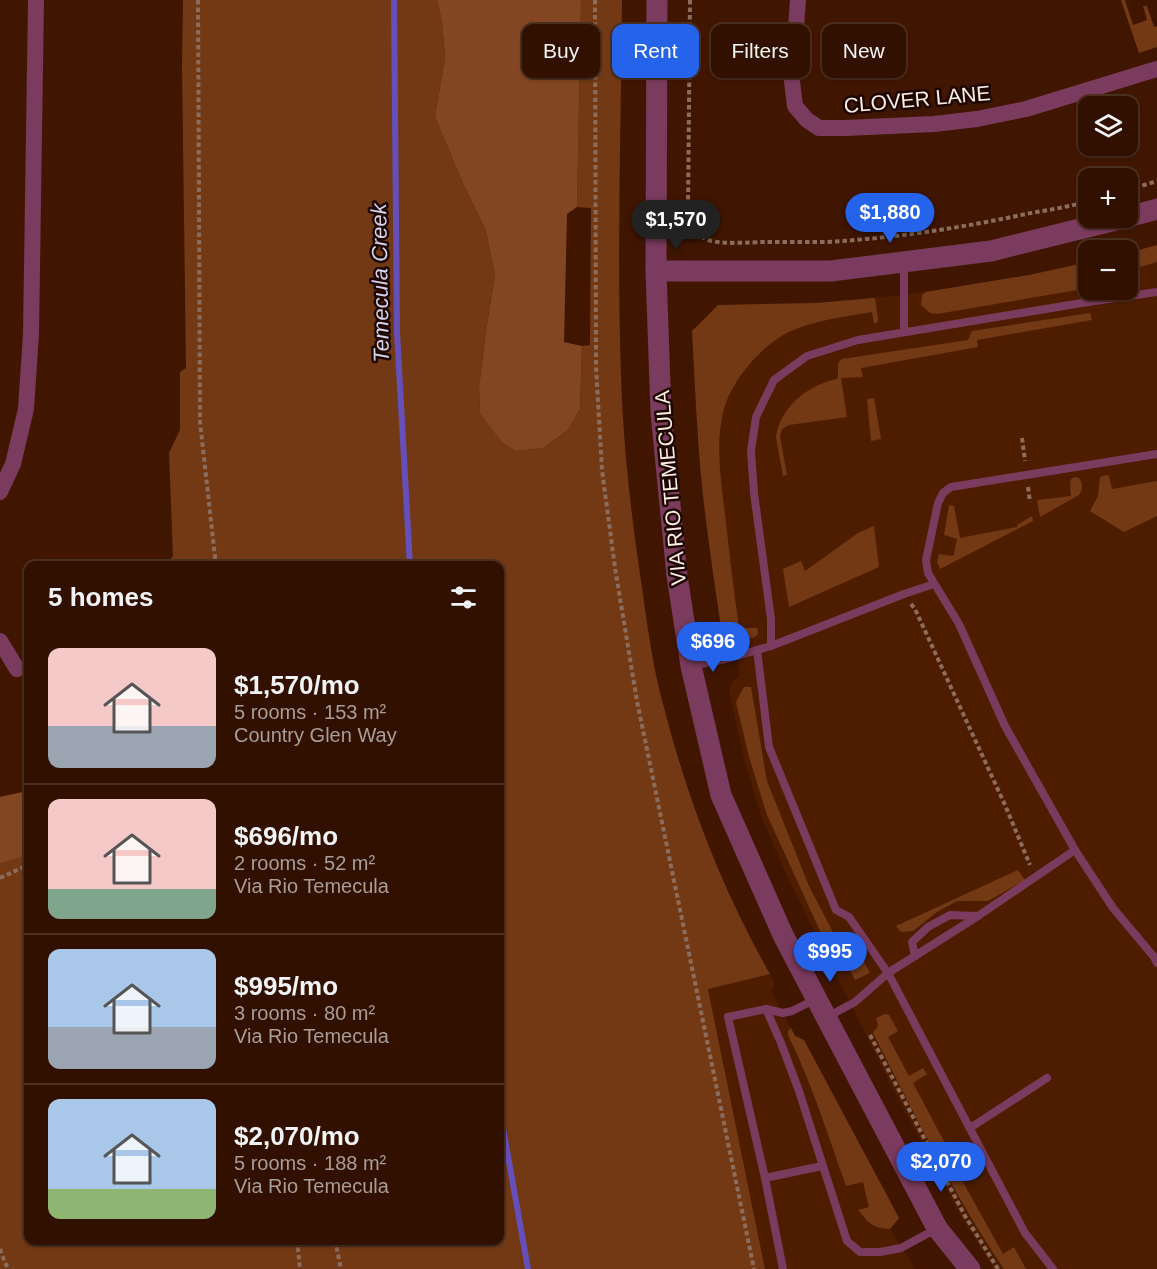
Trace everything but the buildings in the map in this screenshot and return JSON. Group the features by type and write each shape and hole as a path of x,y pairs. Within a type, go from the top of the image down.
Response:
{"street":[{"path":"0,492 13,464 26,409 31,334 36,0"},
{"name":"VIA RIO TEMECULA","path":"657,0 656,271 661,413 676,576 691,666 721,795 783,934 821,1008 937,1228 970,1269"},
{"name":"CLOVER LANE","path":"798,0 792,81 795,106 807,120 819,128 934,124 977,119 1026,110 1157,69"},
{"path":"1138,214 1157,209"},
{"path":"656,271 831,271 991,250 1081,228"},
{"path":"0,641 17,669"}],"lane":[{"path":"904,262 904,332"},
{"path":"771,646 771,619 754,493 751,451 756,417 774,380 807,356 858,340 1157,292"},
{"path":"1157,454 951,487 943,493 938,503 926,560 928,573 958,624 1005,726 1075,850 1113,908 1157,963"},
{"path":"691,666 771,646 934,584"},
{"path":"757,650 769,747 836,910 849,917 888,973 1025,1233 1053,1269"},
{"path":"783,1269 765,1178 728,1017 766,1009 783,1013 855,1002 888,973 978,916 1075,850"},
{"path":"915,956 912,942 928,927 950,915 978,916"},
{"path":"766,1009 799,1091 847,1241 860,1252 880,1252 901,1248 937,1228"},
{"path":"970,1128 1047,1078"},
{"path":"765,1178 822,1166"}],"path":[{"path":"198,0 200,422 215,561"},
{"path":"596,0 596,367 602,470 637,701 754,1269"},
{"path":"690,0 688,211 693,225 702,237 727,242 825,242 863,239 950,229 1078,203"},
{"path":"1138,187 1157,181"},
{"path":"904,594 915,609 1005,805 1031,868"},
{"path":"0,878 24,867"},
{"path":"870,1035 965,1216 998,1269"},
{"path":"298,1245 300,1269"},
{"path":"336,1245 341,1269"},
{"path":"0,1249 9,1269"}],"shaded area":[{"path":"183,0 437,0 442,22 445,58 435,117 486,231 495,275 479,387 480,413 516,451 543,448 568,430 580,409 582,346 590,345 591,208 577,207 579,78 600,78 600,24 581,24 581,0 622,0 622,24 612,24 612,78 621,78 619,301 622,401 629,491 653,658 659,689 683,774 721,876 770,974 708,989 765,1269 0,1269 0,797 24,792 24,1245 504,1245 504,561 169,561 173,556 169,453 180,430 180,372 186,368"},
{"path":"437,0 581,0 581,24 522,24 522,78 579,78 577,207 567,214 564,342 582,346 580,409 568,430 543,448 516,451 501,441 480,413 479,387 495,275 486,231 435,117 445,58 442,22"},
{"path":"1121,0 1125,0 1133,25 1147,20 1143,6 1147,6 1154,27 1157,26 1157,47 1139,53"},
{"path":"1157,245 1157,1269 994,1269 963,1220 889,1081 787,876 761,816 744,759 729,690 731,684 740,676 733,635 721,627 717,599 703,489 692,331 718,305 816,303 904,295 1029,275 1078,264 1078,300 1138,300 1138,250"},
{"path":"1157,245 1157,262 1138,268 1138,250"},
{"path":"1078,264 1078,290 937,314 930,313 921,305 922,295 926,292"},
{"path":"875,298 877,323 874,323 872,312 818,322 787,333 758,355 741,376 728,398 721,423 719,451 735,602 739,628 757,628 758,632 755,637 733,642 732,635 721,627 708,539 700,467 692,331 718,305 816,303"},
{"path":"1090,313 1092,320 977,340 978,347 861,368 863,377 841,378 847,417 789,425 782,429 780,437 787,475 783,476 776,437 783,416 806,392 837,379 838,363 842,359 968,340 972,331"},
{"path":"874,398 881,439 871,441 867,399"},
{"path":"1107,475 1112,489 1157,481 1157,516 1124,532 1090,511 1098,496 1100,477"},
{"path":"1075,477 1079,478 1082,484 1079,495 1040,517 1037,500 1071,496 1070,483"},
{"path":"949,505 954,506 960,538 1017,527 1032,516 1033,521 940,569 937,562 939,554 953,556 957,539 944,535"},
{"path":"874,526 879,567 789,607 783,569 801,561 805,571 858,533"},
{"path":"744,687 751,687 767,781 809,886 847,959 858,955 870,973 855,980 850,971 841,970 821,933 767,815 749,757 736,702"},
{"path":"24,792 24,856 0,863 0,797"},
{"path":"1018,870 1025,880 988,901 957,901 937,912 913,931 901,932 896,926"},
{"path":"770,974 775,984 771,991 795,1036 804,1040 899,1218 890,1229 915,1269 765,1269 708,988"},
{"path":"885,1014 889,1015 898,1031 888,1037 909,1076 923,1068 927,1074 913,1083 964,1184 1003,1254 1014,1247 1026,1269 1004,1269 951,1182 873,1033 878,1026 876,1018"},
{"path":"791,1028 795,1036 804,1040 899,1218 890,1229 871,1224 858,1210 869,1207 863,1182 846,1186 812,1091 788,1035"}],"waterway":[{"name":"Temecula Creek","path":"394,0 397,333 410,561"},
{"name":"Temecula Creek","path":"504,1134 528,1269"}]}
